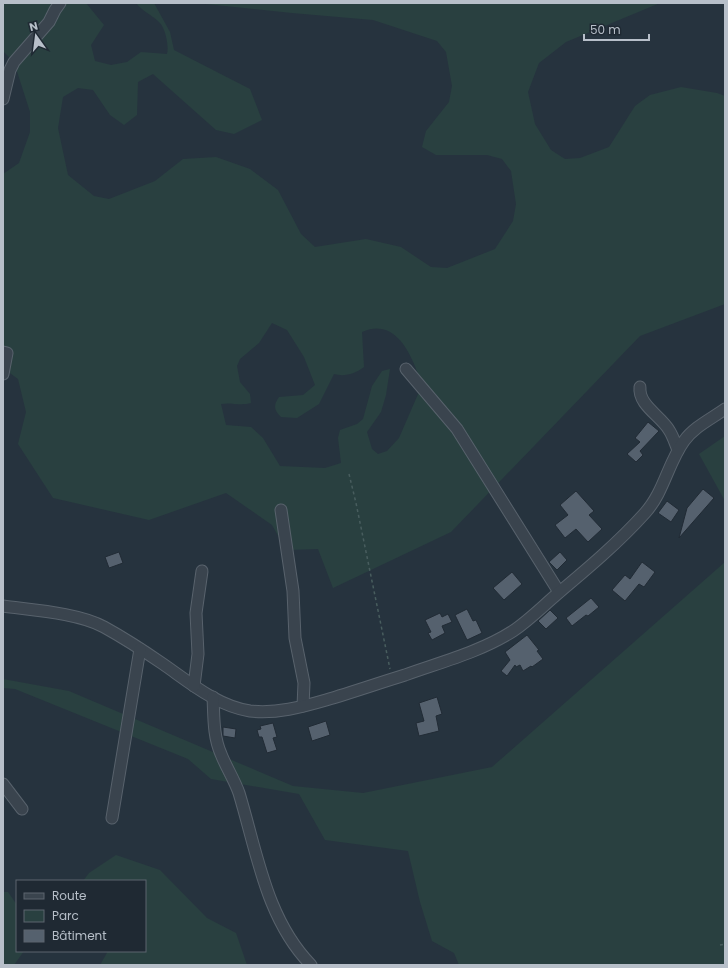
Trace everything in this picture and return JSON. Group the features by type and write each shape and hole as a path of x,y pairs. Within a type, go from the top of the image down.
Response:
{"street":[{"path":"3,99 10,70 14,62 49,22 60,3"},
{"path":"3,352 7,353 3,374"},
{"path":"406,369 458,429 559,592"},
{"path":"640,387 639,394 648,407 669,430 678,450"},
{"path":"3,606 80,618 103,626 194,686 219,700 248,710 275,711 303,706 352,692 453,658 496,640 514,630 607,550 647,511 654,501 685,438 696,428 725,409"},
{"path":"281,510 293,590 295,638 304,683 303,706"},
{"path":"194,686 198,654 196,613 202,571"},
{"path":"112,818 140,649"},
{"path":"213,697 215,726 220,753 238,791 262,873 278,918 290,939 311,965"},
{"path":"3,784 22,809"}],"path":[{"path":"348,474 356,503 392,679"},
{"path":"720,945 725,944"}],"green space":[{"path":"3,3 86,3 104,25 91,45 95,61 111,65 127,62 141,52 167,54 168,47 162,26 158,20 136,3 154,3 170,32 174,50 250,89 262,120 234,134 216,130 153,74 138,82 137,115 124,125 110,115 93,90 78,88 63,97 58,128 68,175 94,196 109,199 155,181 183,159 216,157 250,169 278,190 301,234 315,247 366,239 401,247 431,267 447,268 495,249 513,221 516,204 511,171 502,159 487,155 436,155 422,147 426,131 449,102 452,86 446,52 437,41 373,20 196,3 660,3 566,42 539,63 528,92 535,124 551,150 565,159 580,158 609,147 635,106 650,95 681,87 717,93 725,96 725,304 640,336 451,532 333,588 318,549 286,550 272,525 226,493 149,520 53,498 18,444 26,412 18,379 3,368 3,174 19,163 30,132 30,112 14,62 3,51","holes":["272,323 287,330 304,357 315,385 303,395 279,397 275,408 281,417 297,418 319,404 334,374 349,374 364,367 362,332 375,329 385,330 394,335 402,343 409,353 422,385 399,438 387,451 378,454 372,449 367,432 381,412 386,395 390,369 382,371 372,386 363,419 357,424 340,430 338,438 341,463 325,468 280,466 263,438 251,427 226,425 221,404 251,403 250,394 240,382 237,366 240,359 259,343"]},
{"path":"725,436 725,501 699,454"},
{"path":"725,562 725,965 459,965 454,953 432,941 420,902 408,851 325,840 299,794 211,779 188,759 15,689 3,688 3,679 69,691 293,786 363,793 492,767"},
{"path":"116,855 160,870 207,918 236,933 247,965 100,965 107,952 146,952 146,880 84,880 89,873"},
{"path":"3,892 8,892 16,904 16,952 23,952 14,965 3,965"}],"building":[{"path":"648,422 659,431 640,451 643,455 636,462 627,454 640,442 635,438"},
{"path":"703,489 714,498 679,538 687,508"},
{"path":"576,491 594,511 589,515 602,529 588,542 576,529 565,538 555,525 568,515 560,505"},
{"path":"667,501 679,510 671,522 658,513"},
{"path":"119,552 123,563 109,568 105,557"},
{"path":"560,552 567,560 557,570 549,562"},
{"path":"642,562 655,572 644,587 639,584 625,601 612,590 625,575 630,579"},
{"path":"512,572 522,584 504,600 493,588"},
{"path":"591,598 599,607 572,626 566,618"},
{"path":"467,609 473,621 476,620 482,633 467,640 455,615"},
{"path":"550,610 558,618 546,629 538,621"},
{"path":"440,613 442,617 448,614 452,622 442,626 445,633 432,640 428,633 431,632 425,620"},
{"path":"527,635 539,650 537,651 543,659 532,667 531,666 523,671 520,665 516,667 515,665 507,676 501,671 510,660 505,652"},
{"path":"437,697 442,714 436,716 439,731 419,736 416,723 424,721 419,703"},
{"path":"326,721 330,735 312,741 308,727"},
{"path":"273,723 277,737 273,738 277,750 267,753 262,737 259,737 257,730 261,729 260,726"},
{"path":"223,727 236,729 235,738 223,736"}]}
